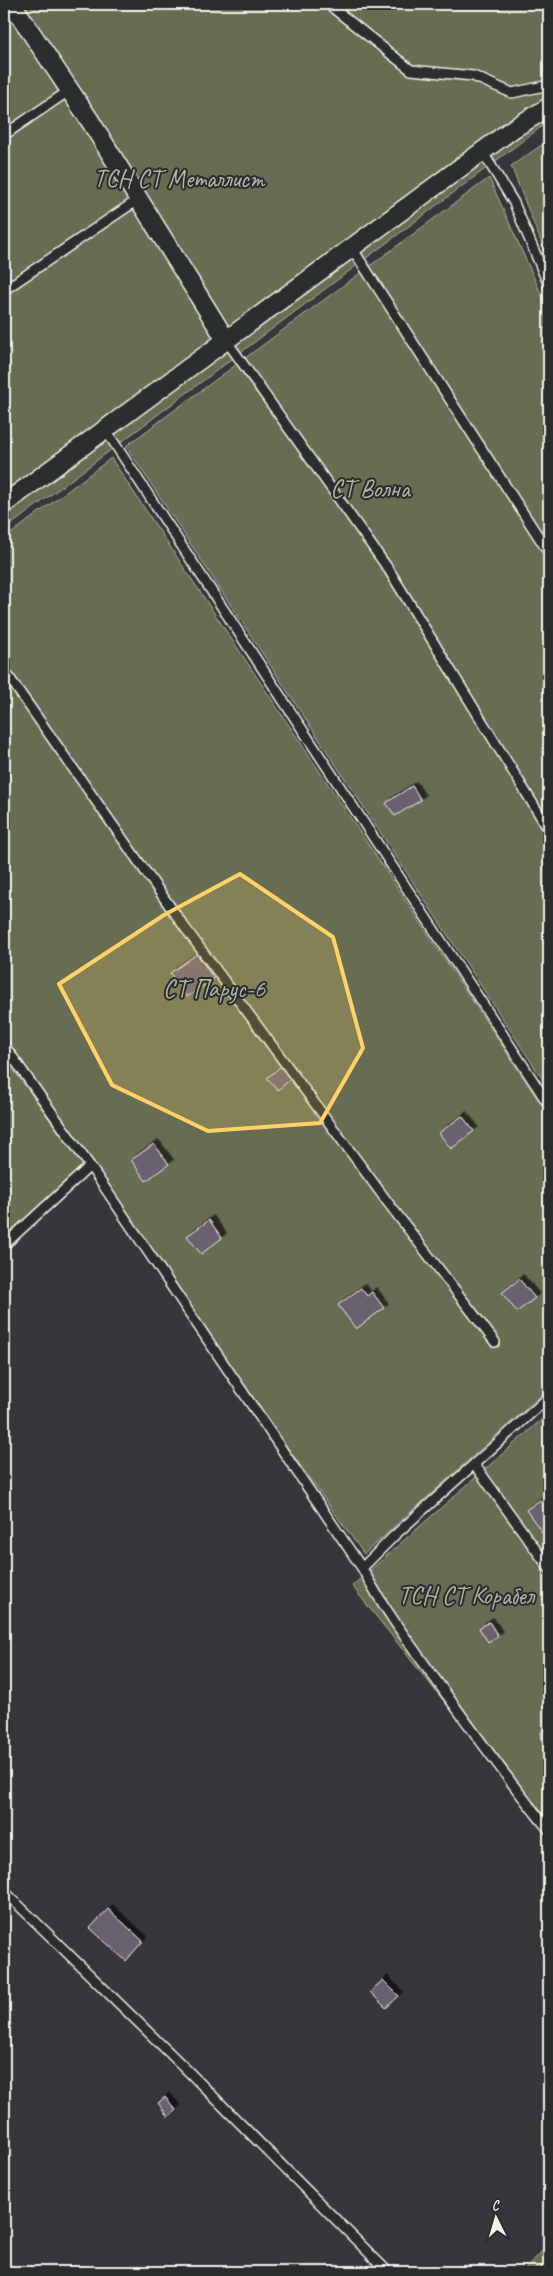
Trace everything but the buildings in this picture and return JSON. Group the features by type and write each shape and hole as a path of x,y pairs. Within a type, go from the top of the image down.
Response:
{"street":[{"path":"12,4 70,90 226,340"},
{"path":"4,504 514,128 549,107"}],"lane":[{"path":"328,4 411,70 473,76 512,93 549,85"},
{"path":"4,135 70,90"},
{"path":"482,152 514,203 549,286"},
{"path":"4,290 139,199"},
{"path":"352,248 549,553"},
{"path":"226,340 389,570 549,830"},
{"path":"105,430 549,1105"},
{"path":"4,670 183,925 389,1204 495,1342"},
{"path":"4,1045 90,1166 362,1568 375,1594 506,1778 549,1830"},
{"path":"4,1245 90,1166"},
{"path":"362,1568 395,1535 549,1397"},
{"path":"474,1464 549,1568"},
{"path":"4,1891 220,2103 388,2272"},
{"path":"544,2272 549,2268"}],"highlighted area":[{"path":"240,874 333,937 363,1048 320,1123 208,1131 112,1085 59,984 164,915"}],"green space":[{"name":"ТСН СТ Металлист","path":"4,4 549,4 549,121 4,530"},
{"path":"549,140 549,262 511,166"},
{"name":"СТ Волна","path":"489,178 549,311 549,1089 126,446"},
{"name":"СТ Парус-6","path":"111,458 549,1116 549,1388 364,1554 4,1053 4,539"},
{"path":"4,1057 83,1165 4,1237"},
{"name":"ТСН СТ Корабел","path":"549,1413 549,1833 352,1586"},
{"path":"549,2243 549,2272 523,2272"}]}
